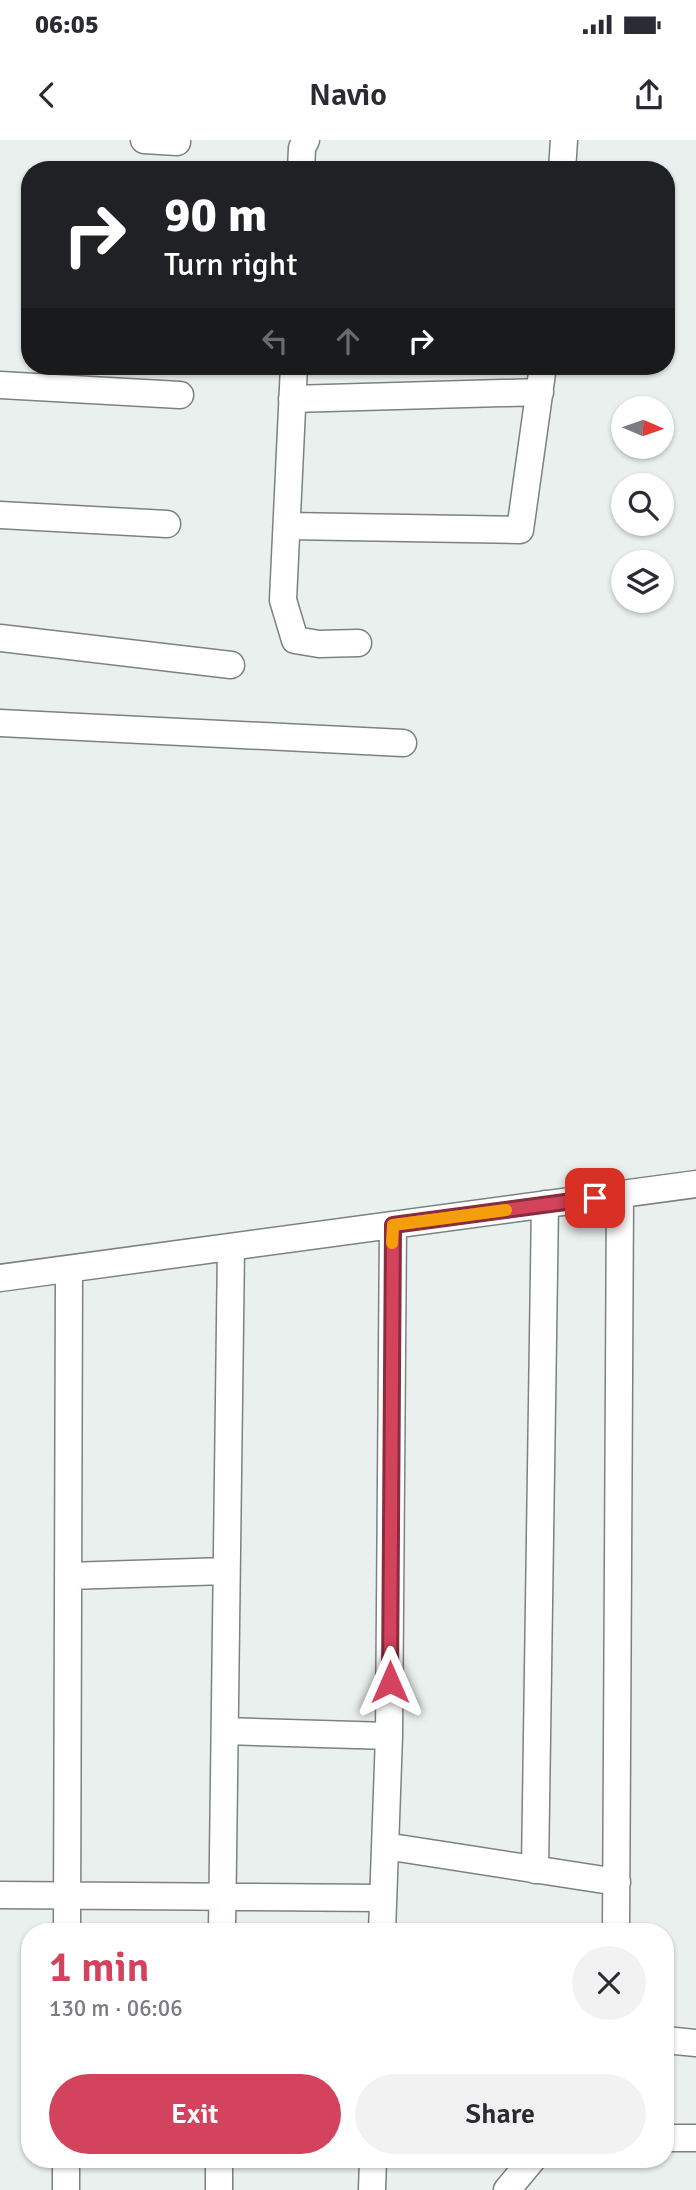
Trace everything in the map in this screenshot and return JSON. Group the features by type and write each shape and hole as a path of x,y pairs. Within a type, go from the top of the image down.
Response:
{"street":[{"path":"144,140 177,142"},
{"path":"301,161 302,148 306,140"},
{"path":"563,161 564,140"},
{"path":"293,375 283,600 295,640 319,644 358,643"},
{"path":"288,526 520,530 542,375"},
{"path":"0,386 180,395"},
{"path":"292,399 540,392"},
{"path":"0,515 167,524"},
{"path":"0,638 231,665"},
{"path":"0,723 403,743"},
{"path":"0,1278 696,1184"},
{"path":"617,1923 620,1194"},
{"path":"534,1870 545,1204"},
{"path":"382,1923 389,1736 393,1225"},
{"path":"222,1923 230,1247"},
{"path":"67,1923 69,1269"},
{"path":"68,1576 226,1571"},
{"path":"225,1731 389,1736"},
{"path":"385,1846 617,1882"},
{"path":"0,1895 383,1898"},
{"path":"674,2041 696,2043"},
{"path":"674,2138 696,2138"},
{"path":"66,2168 66,2190"},
{"path":"219,2168 219,2190"},
{"path":"372,2190 373,2168"},
{"path":"508,2190 526,2168"}],"slow traffic":[{"path":"392,1243 393,1225 506,1210"}],"route":[{"path":"390,1682 393,1225 595,1198"}]}
